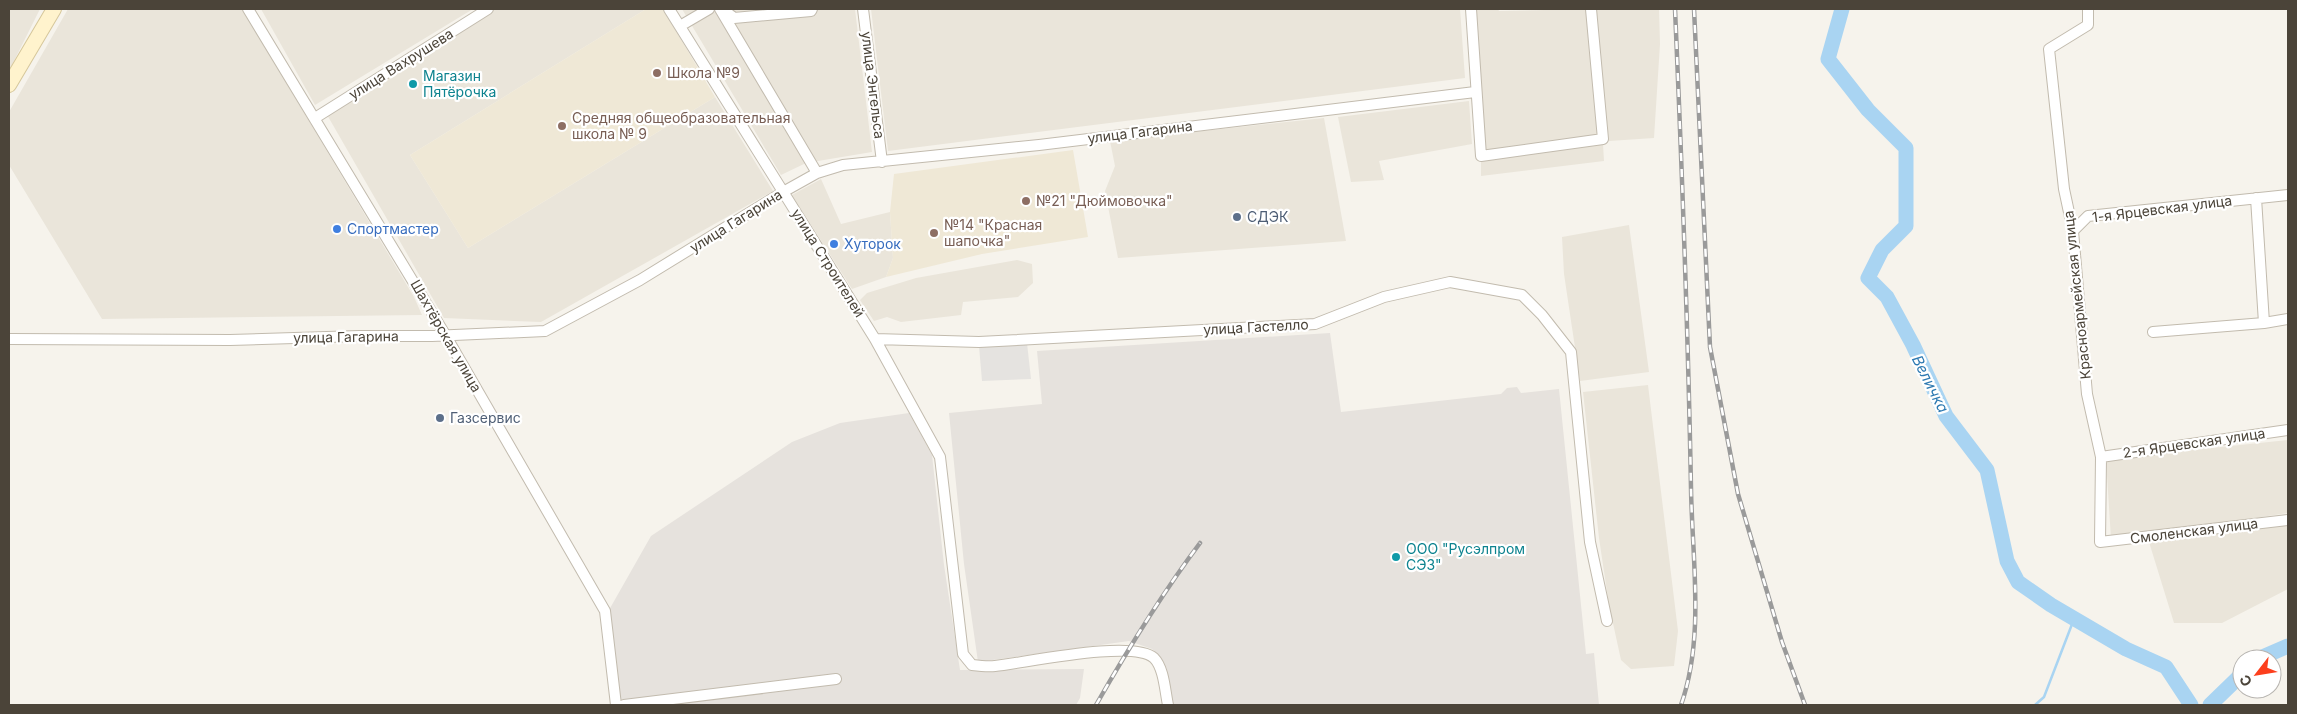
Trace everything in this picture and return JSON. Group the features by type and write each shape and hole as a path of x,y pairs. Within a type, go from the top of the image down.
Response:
{"main road":[{"path":"9,85 54,9"}],"street":[{"name":"Шахтёрская улица","path":"248,9 446,336 605,611 616,705"},
{"name":"улица Вахрушева","path":"315,118 488,9"},
{"name":"улица Строителей","path":"669,9 875,339 940,457 963,654 972,665 993,667 1093,652 1138,652 1153,657 1160,667 1168,705"},
{"path":"680,26 709,9"},
{"path":"721,9 734,18 811,11 812,9"},
{"path":"721,9 817,174"},
{"name":"улица Энгельса","path":"863,9 882,162"},
{"path":"1471,9 1475,92 1481,156 1602,139 1591,9"},
{"name":"Красноармейская улица","path":"2088,9 2088,25 2050,49 2064,189 2073,231 2087,394 2100,457 2100,542"},
{"name":"улица Гагарина","path":"9,340 230,340 446,336 545,331 640,280 783,192 817,174 843,165 1475,92"},
{"name":"1-я Ярцевская улица","path":"2073,231 2088,216 2288,195"},
{"path":"2256,198 2264,322"},
{"name":"улица Гастелло","path":"875,339 979,342 1315,324 1384,297 1450,282 1522,294 1542,315 1571,352 1590,542 1607,622"},
{"path":"2153,332 2288,319"},
{"name":"2-я Ярцевская улица","path":"2100,457 2288,430"},
{"name":"Смоленская улица","path":"2100,542 2288,520"},
{"path":"624,705 836,679"}],"shaded area":[{"path":"9,9 40,9 9,71"},
{"path":"68,9 242,9 414,297 422,315 102,319 9,165 9,112"},
{"path":"261,9 473,9 315,105"},
{"path":"496,9 646,9 410,155 468,248 715,97 773,191 541,322 444,318 326,113"},
{"name":"Средняя общеобразовательная школа № 9","path":"646,9 663,9 715,97 468,248 410,155"},
{"path":"682,9 855,9 872,152 806,163 781,175"},
{"path":"871,9 1460,9 1465,78 888,151"},
{"path":"1477,9 1498,9 1499,11 1586,9 1598,135 1485,150 1476,25"},
{"path":"1595,9 1659,9 1660,44 1654,138 1609,141"},
{"path":"1469,101 1472,144 1379,161 1384,180 1351,182 1338,117"},
{"path":"1324,118 1346,241 1118,258 1105,191 1115,166 1110,141"},
{"path":"1603,144 1604,161 1481,176 1481,159"},
{"path":"1073,150 1088,237 982,254 886,277 893,258 890,212 894,174"},
{"path":"821,179 841,224 890,212 893,258 886,277 852,289 792,195"},
{"path":"1629,225 1649,372 1580,381 1564,274 1562,237"},
{"path":"1017,260 1032,264 1033,283 1018,297 963,302 961,315 901,322 887,317 874,321 860,300 867,293 916,278"},
{"path":"1330,333 1341,412 1501,394 1507,388 1517,387 1521,393 1559,389 1586,654 1594,653 1599,705 1173,705 1160,657 1152,649 1129,641 978,662 964,564 949,413 1042,404 1037,351"},
{"path":"1027,343 1031,379 982,381 979,346"},
{"path":"1648,385 1678,631 1674,666 1631,669 1621,660 1609,605 1599,538 1583,392"},
{"path":"909,413 932,455 944,565 960,670 1084,669 1080,698 1076,705 620,705 609,610 651,536 792,442 840,423"},
{"path":"2288,440 2288,513 2111,539 2106,459"},
{"path":"2288,525 2288,589 2222,623 2174,623 2149,542"}],"waterway":[{"name":"Величка","path":"1842,9 1828,59 1868,110 1906,148 1906,226 1882,250 1868,278 1887,297 1913,345 1946,416 1987,470 2007,561 2018,582 2051,605 2126,649 2166,667 2191,705"},
{"path":"2035,705 2044,697 2074,619"},
{"path":"2281,649 2288,646"},
{"path":"2210,705 2232,684"}],"railway":[{"path":"1675,9 1695,598 1693,652 1681,705"},
{"path":"1694,9 1710,347 1738,494 1782,642 1805,705"},
{"path":"1096,705 1145,623 1200,543"}],"place":[{"name":"Школа №9","path":"657,73"},
{"name":"Магазин Пятёрочка","path":"413,84"},
{"name":"Средняя общеобразовательная школа № 9","path":"562,126"},
{"name":"№21 \"Дюймовочка\"","path":"1026,201"},
{"name":"СДЭК","path":"1237,217"},
{"name":"Спортмастер","path":"337,229"},
{"name":"№14 \"Красная шапочка\"","path":"934,233"},
{"name":"Хуторок","path":"834,244"},
{"name":"Газсервис","path":"440,418"},
{"name":"ООО \"Русэлпром СЭЗ\"","path":"1396,557"}]}
